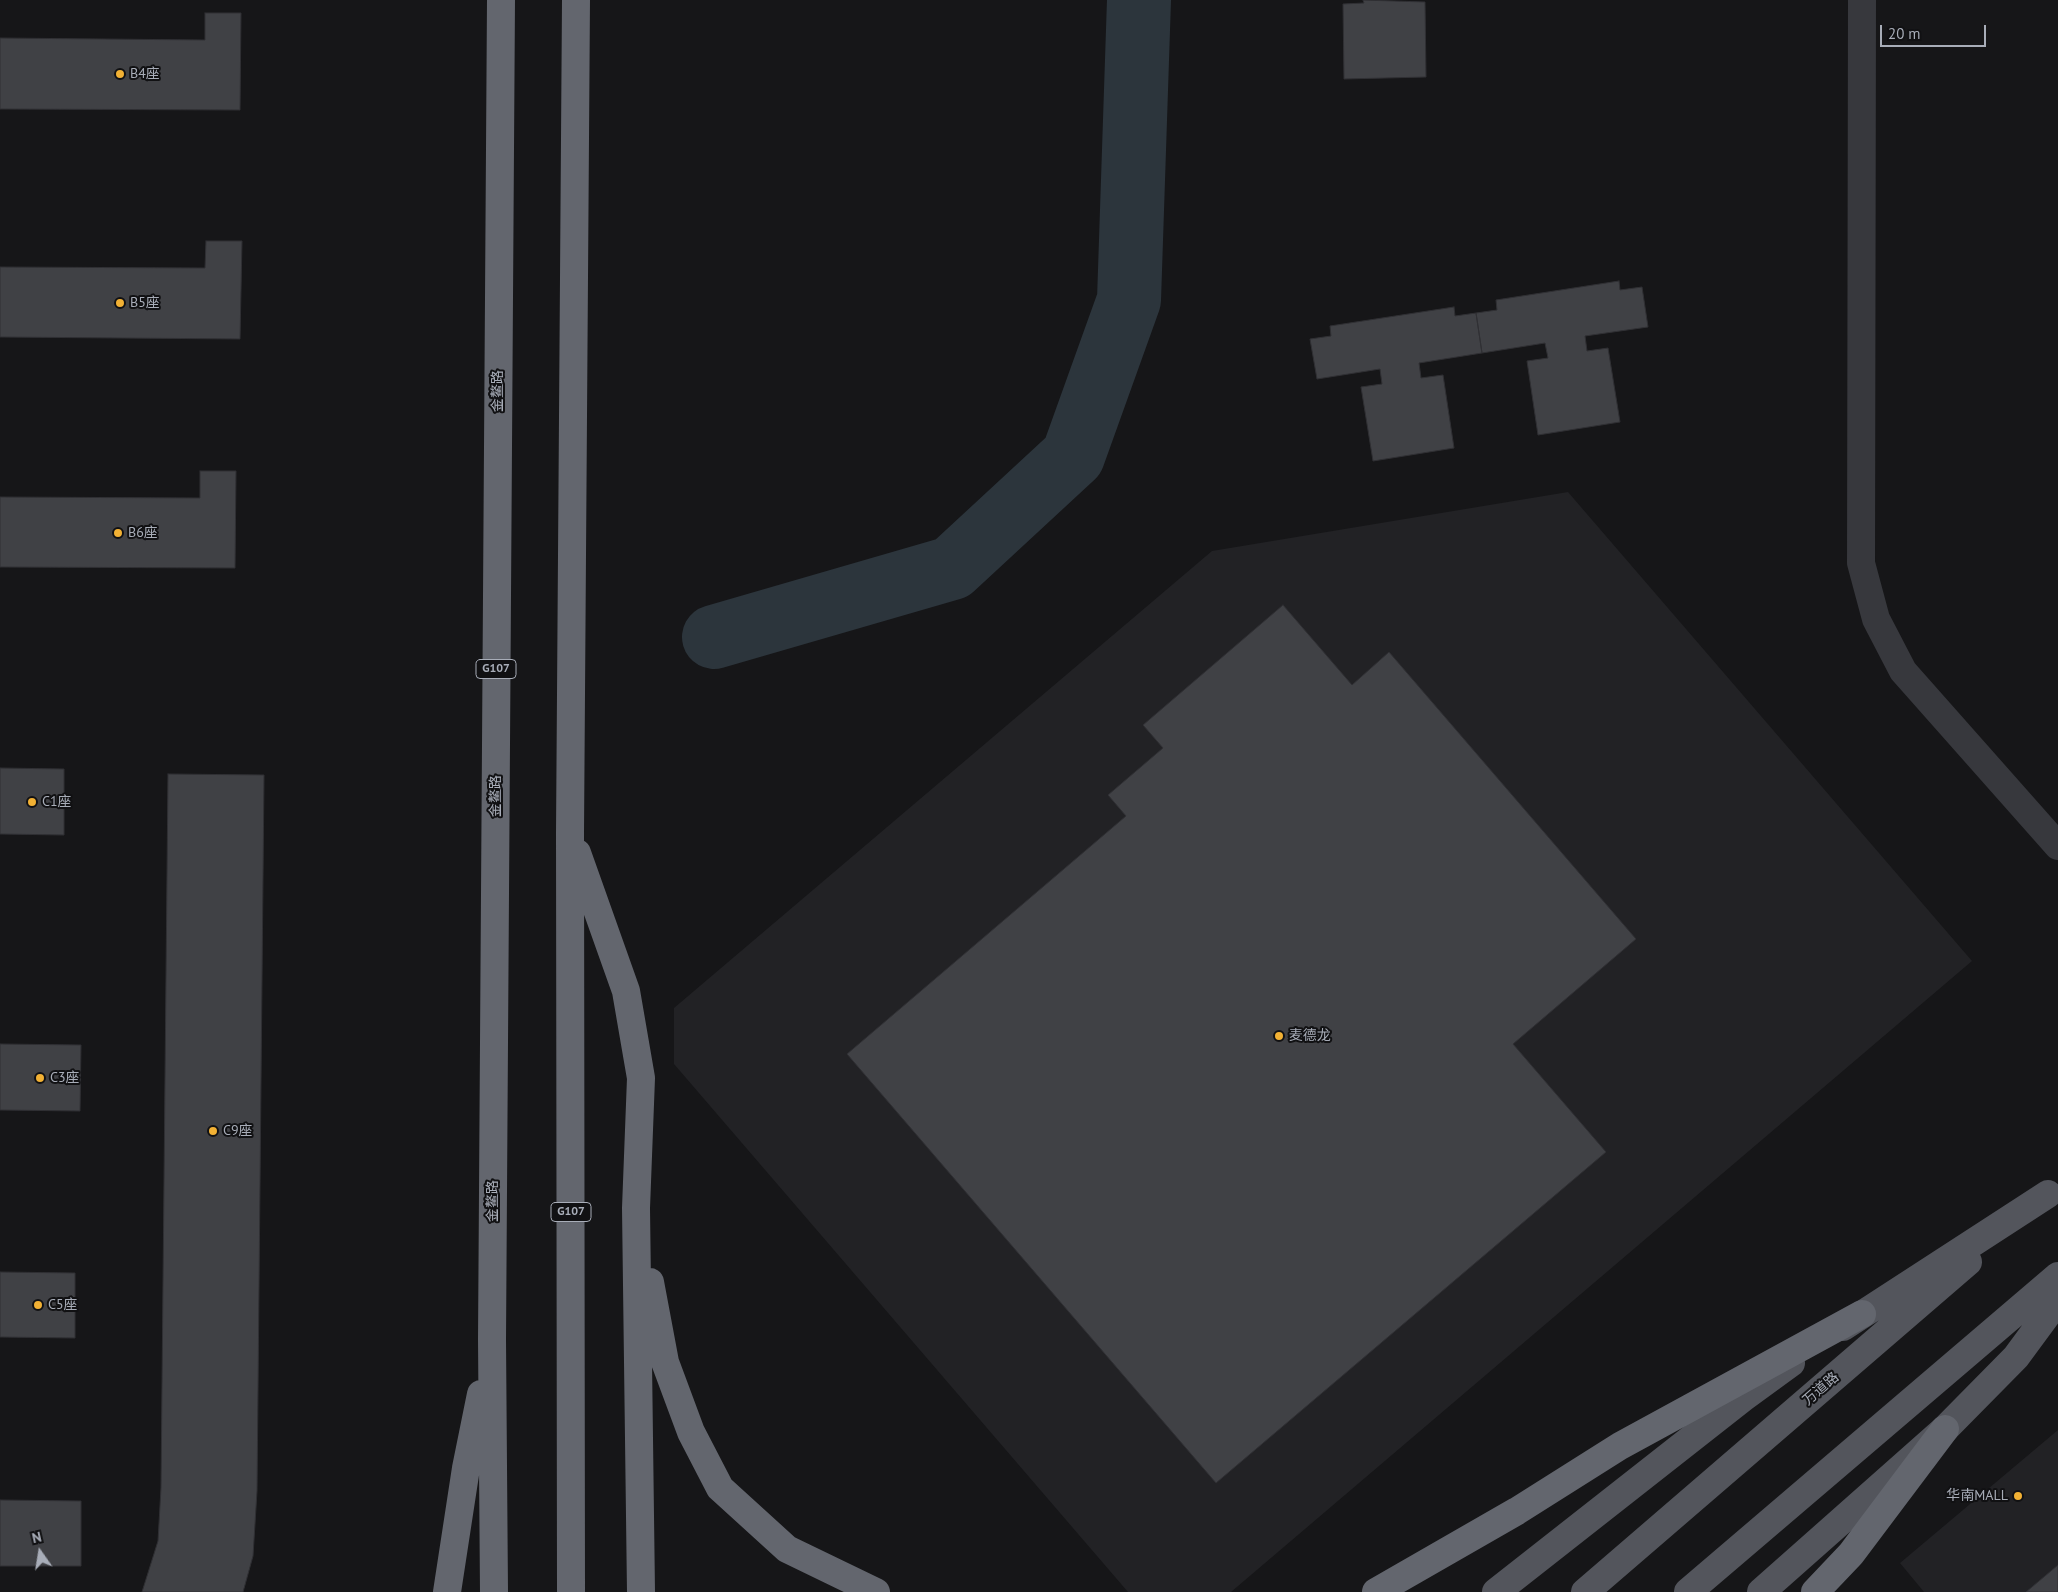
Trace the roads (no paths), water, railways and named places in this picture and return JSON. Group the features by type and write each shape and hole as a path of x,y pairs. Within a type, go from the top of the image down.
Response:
{"highway":[{"name":"金鳌路","path":"494,1592 492,1339 501,0"},
{"name":"G107","path":"571,1592 570,833 576,0"},
{"path":"570,833 626,991 641,1078 636,1208 641,1592"},
{"path":"636,1208 665,1362 691,1432 720,1488 787,1549 876,1592"},
{"path":"1376,1592 1517,1511 1620,1446 1862,1314"},
{"path":"447,1592 466,1468 492,1339"},
{"path":"1816,1592 1851,1554 1945,1429"}],"main road":[{"path":"1496,1592 1743,1398 1862,1314 2053,1190"},
{"name":"万道路","path":"1585,1592 2053,1190"},
{"path":"1688,1592 2058,1276"},
{"path":"1761,1592 1945,1429 2016,1357 2058,1300"}],"street":[{"path":"1862,0 1861,563 1876,619 1902,671 2058,846"}],"waterway":[{"path":"714,637 952,568 1073,456 1129,300 1139,0"}],"place":[{"name":"B4座","path":"120,74"},
{"name":"B5座","path":"120,303"},
{"name":"B6座","path":"118,533"},
{"name":"C1座","path":"32,802"},
{"name":"麦德龙","path":"1279,1036"},
{"name":"C3座","path":"40,1078"},
{"name":"C9座","path":"213,1131"},
{"name":"C5座","path":"38,1305"},
{"name":"华南MALL","path":"2018,1496"}]}
